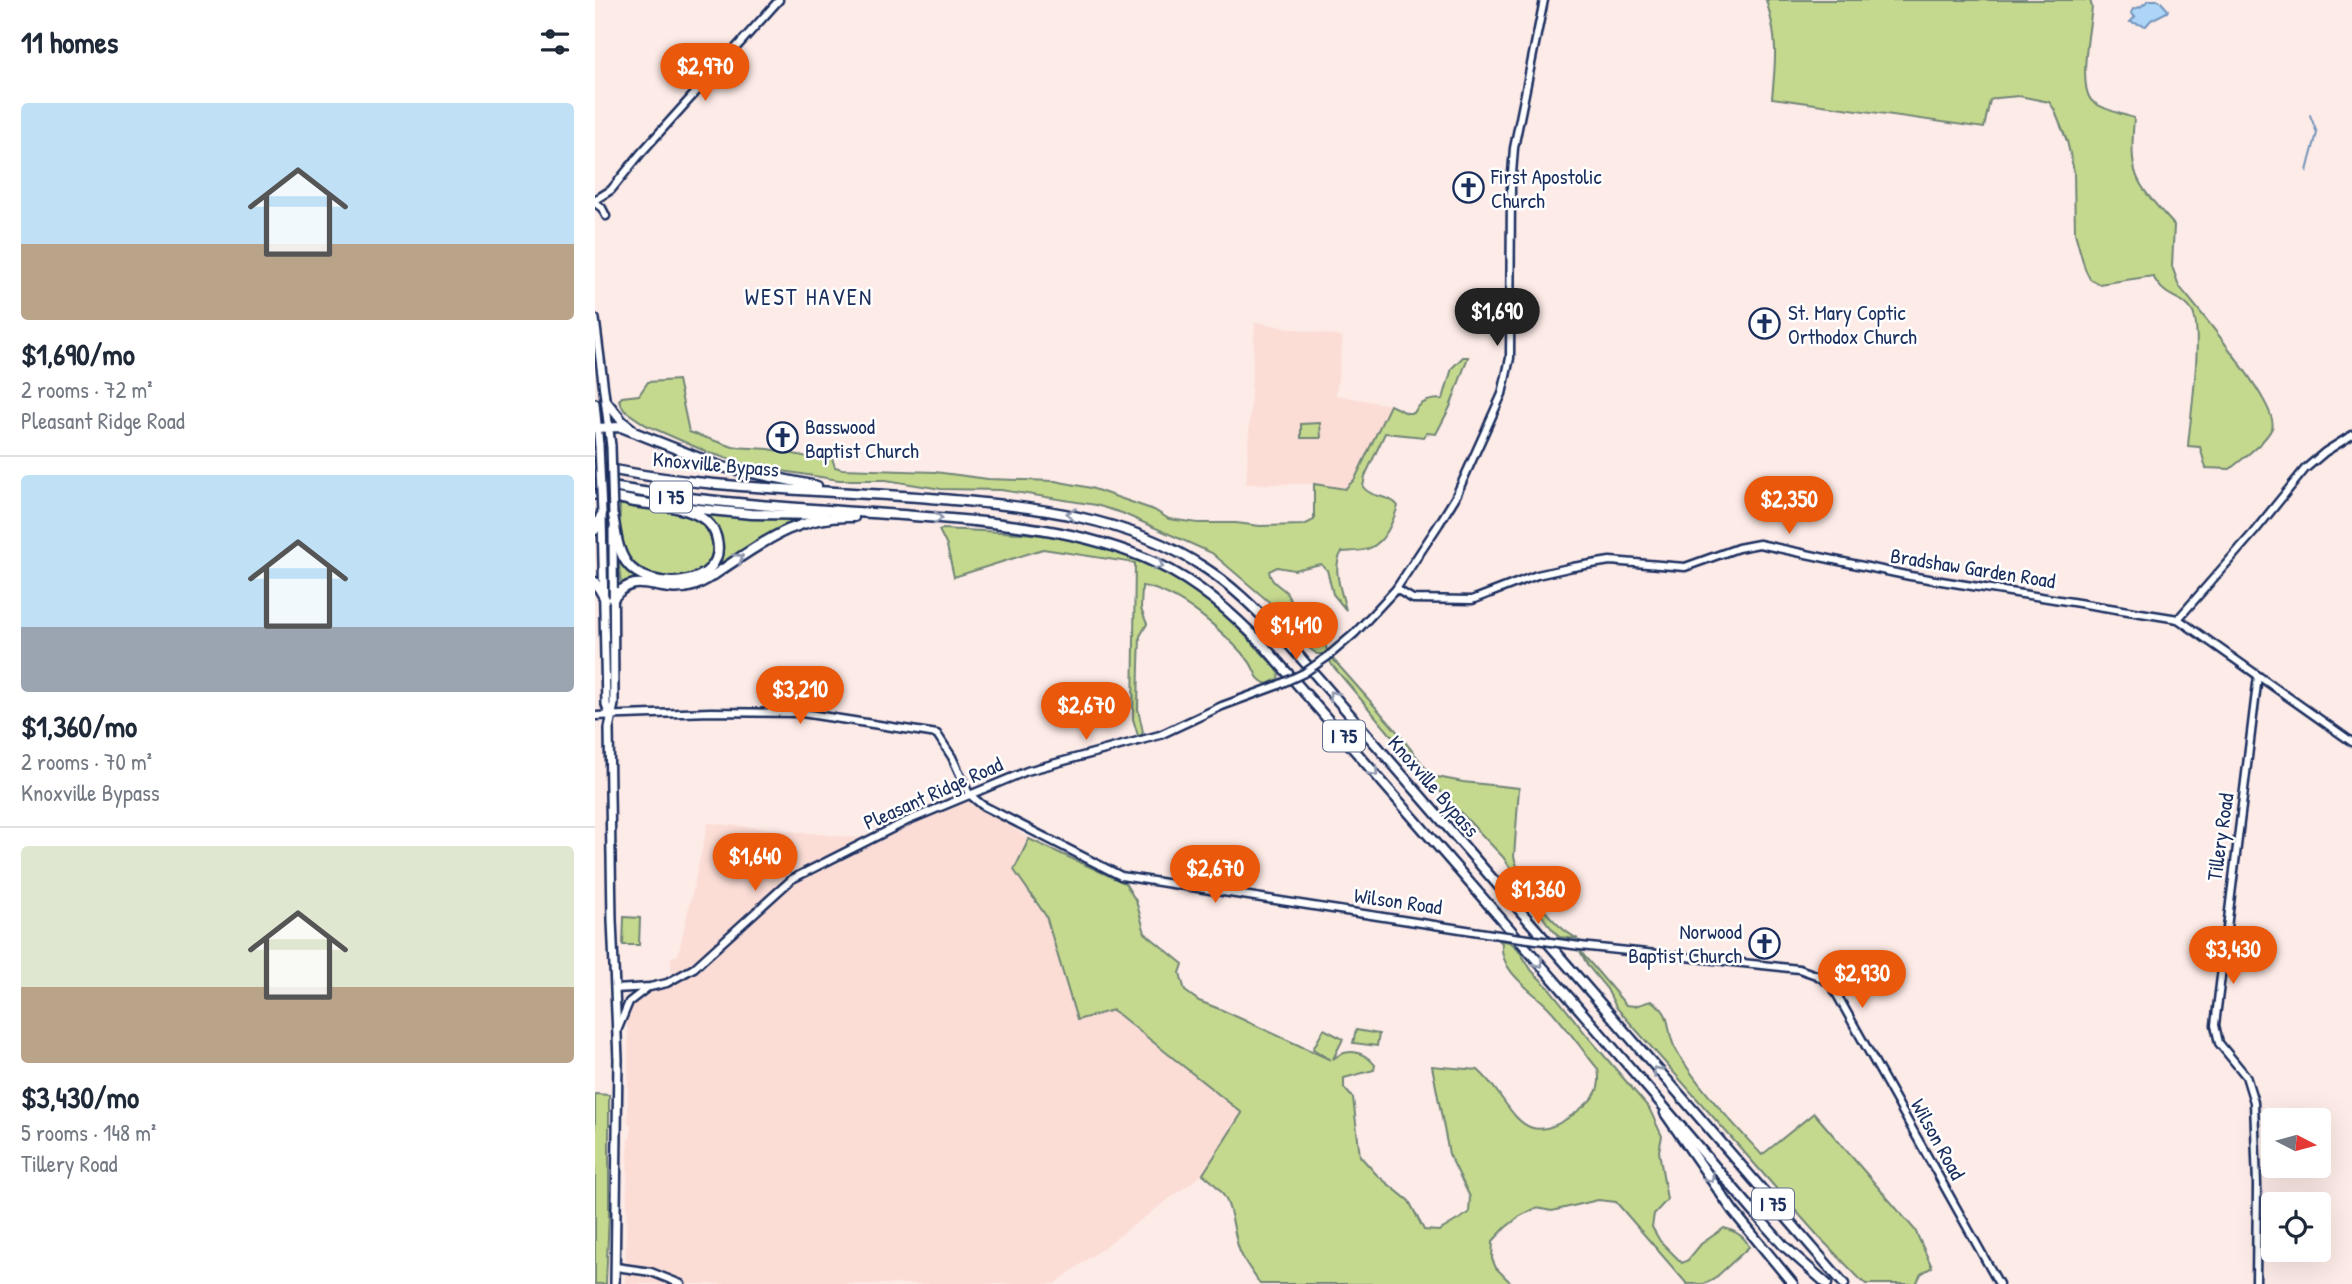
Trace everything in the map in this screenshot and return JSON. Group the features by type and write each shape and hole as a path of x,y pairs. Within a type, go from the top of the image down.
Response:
{"highway":[{"path":"606,401 622,421 647,438"},
{"path":"596,429 621,427 722,467 855,492"},
{"name":"Knoxville Bypass","path":"595,466 630,474 693,482 995,503 1074,514 1163,545 1205,568 1243,598 1280,634 1844,1284"},
{"name":"Knoxville Bypass","path":"595,484 695,499 994,522 1072,534 1148,559 1199,587 1232,613 1265,647 1783,1245 1827,1284"},
{"path":"595,494 688,511 712,527 717,542 716,558 708,569 691,579 673,582 638,573 625,560 618,542 613,515"},
{"path":"629,501 751,514 845,517"},
{"path":"595,530 602,513"},
{"path":"595,582 609,599 631,584 675,590 699,584 780,532 823,518 895,515"},
{"path":"1659,1101 1733,1211 1793,1284"}],"main road":[{"path":"595,319 611,446 613,515 606,705 610,716 611,859 617,1031 615,1284"},
{"path":"595,403 609,599"}],"street":[{"path":"606,216 595,202 611,190 779,0"},
{"name":"Pleasant Ridge Road","path":"615,989 667,983 694,968 792,879 888,830 1027,771 1160,735 1222,706 1304,673 1355,633 1396,589 1455,498 1507,376 1511,337 1513,160 1516,128 1544,0"},
{"path":"2178,619 2305,469 2352,435"},
{"name":"Bradshaw Garden Road","path":"1396,589 1413,599 1472,600 1537,575 1573,567 1610,561 1685,567 1738,548 1759,544 1898,574 2178,619 2352,742"},
{"name":"Tillery Road","path":"2256,1284 2254,1102 2246,1076 2219,1043 2215,1025 2259,676"},
{"path":"595,716 711,712 801,713 937,734 952,757 969,794"},
{"name":"Wilson Road","path":"969,794 982,805 1121,876 1492,934 1799,969 1816,975 1831,984 1999,1284"},
{"path":"617,1031 629,1002 650,986"},
{"path":"616,1267 651,1272 681,1284"}],"shaded area":[{"path":"1255,322 1343,337 1336,395 1390,405 1355,479 1345,489 1319,484 1246,484"},
{"path":"971,799 1029,839 1014,870 1046,916 1077,1020 1113,1010 1242,1113 1203,1174 1054,1284 625,1284 628,1140 631,1136 628,1122 626,1017 631,1003 644,993 679,981 676,973 671,971 671,957 678,955 708,823 859,838"}],"green space":[{"path":"1766,0 2090,0 2092,7 2085,72 2088,95 2102,107 2134,118 2134,167 2143,188 2174,225 2172,266 2179,286 2218,334 2264,400 2272,428 2264,439 2230,469 2206,468 2200,447 2188,446 2197,355 2197,336 2192,311 2163,289 2153,276 2099,284 2090,279 2075,233 2074,171 2067,141 2049,102 2019,96 1990,100 1984,128 1772,98 1775,49 1773,26"},
{"path":"1463,357 1468,357 1450,407 1436,434 1427,433 1424,437 1385,433 1365,476 1363,487 1367,491 1398,506 1385,536 1376,545 1360,551 1342,552 1339,558 1338,580 1346,610 1333,594 1327,570 1321,564 1294,570 1277,567 1269,571 1273,581 1286,592 1295,607 1323,639 1327,651 1324,654 1317,654 1309,648 1289,619 1212,553 1122,513 1096,505 1001,490 941,489 886,480 839,480 751,466 707,452 646,425 624,410 619,400 622,397 639,395 648,382 678,380 689,432 733,447 769,449 808,457 831,455 835,467 842,469 935,472 988,479 1055,481 1091,488 1154,510 1169,519 1198,523 1304,525 1314,520 1314,484 1345,489 1355,479 1390,405 1407,413 1414,413 1426,402 1443,399 1452,368"},
{"path":"1320,423 1321,438 1301,438 1301,424"},
{"path":"620,504 670,509 698,519 713,538 710,561 702,571 689,577 674,579 644,572 631,563 623,552 619,534"},
{"path":"703,515 813,518 768,535 695,582 674,587 637,580 621,585 618,554 634,573 654,582 676,584 696,580 711,569 720,554 718,536"},
{"path":"939,530 1049,536 1095,546 1140,562 1182,583 1220,611 1276,668 1278,679 1267,684 1263,682 1257,677 1251,663 1200,614 1171,596 1142,586 1141,609 1147,624 1140,636 1138,709 1143,732 1139,739 1133,719 1135,563 1043,549 954,577 947,546"},
{"path":"1332,658 1432,776 1519,788 1514,857 1518,868 1548,915 1578,939 1559,937 1503,857 1422,772 1332,665"},
{"path":"1029,839 1125,883 1136,901 1145,933 1183,964 1180,973 1185,991 1199,1001 1331,1060 1313,1049 1324,1029 1343,1039 1333,1059 1344,1053 1355,1052 1370,1060 1375,1065 1374,1070 1344,1078 1344,1088 1353,1098 1360,1156 1377,1175 1409,1201 1424,1230 1439,1231 1469,1213 1470,1197 1449,1154 1432,1066 1478,1070 1519,1120 1530,1127 1543,1129 1559,1124 1579,1110 1598,1088 1598,1069 1556,1015 1511,972 1499,940 1510,942 1649,1108 1662,1136 1659,1151 1667,1200 1654,1214 1652,1227 1660,1241 1682,1263 1688,1260 1701,1244 1724,1228 1739,1234 1749,1247 1713,1280 1704,1284 1687,1284 1616,1202 1598,1200 1552,1211 1536,1208 1505,1228 1493,1241 1492,1259 1496,1268 1512,1284 1260,1284 1244,1261 1225,1198 1203,1174 1242,1113 1113,1010 1077,1020 1046,916 1014,870"},
{"path":"624,917 640,918 639,945 623,945"},
{"path":"1580,951 1626,1005 1635,1006 1651,1001 1663,1011 1675,1048 1694,1077 1762,1155 1814,1113 1915,1230 1932,1267 1921,1274 1916,1284 1866,1284 1861,1280 1819,1237 1616,1007 1607,989 1588,966"},
{"path":"1356,1030 1379,1034 1377,1046 1353,1043"},
{"path":"595,1094 609,1095 606,1284 595,1284"}],"water":[{"path":"2149,0 2159,0 2167,12 2151,20 2146,26 2130,22 2135,17 2131,13 2133,9"}],"waterway":[{"path":"2307,171 2317,133 2310,115"}],"place":[{"name":"First Apostolic Church","path":"1468,188"},
{"name":"St. Mary Coptic Orthodox Church","path":"1765,324"},
{"name":"Basswood Baptist Church","path":"782,438"},
{"name":"Norwood Baptist Church","path":"1765,943"}],"district":[{"name":"WEST HAVEN","path":"809,296"}]}
